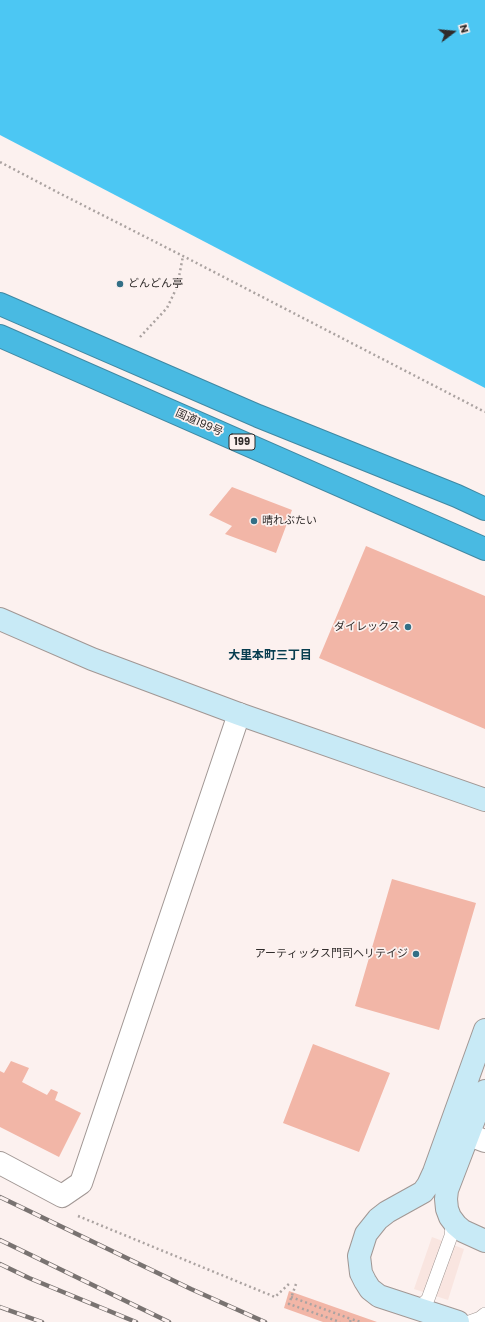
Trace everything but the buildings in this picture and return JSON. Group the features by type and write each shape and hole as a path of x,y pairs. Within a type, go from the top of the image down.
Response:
{"highway":[{"path":"0,304 258,416 485,508"},
{"name":"国道199号","path":"0,336 485,549"}],"street":[{"path":"0,619 92,659 239,714 485,800"},
{"path":"0,1163 62,1196 81,1183 239,714"},
{"path":"458,1322 379,1296 370,1289 361,1273 360,1256 366,1234 378,1219 387,1212 423,1192 428,1185 485,1030"},
{"path":"485,1091 477,1138 448,1190 446,1199 450,1217 456,1225 462,1231 485,1241"}],"lane":[{"path":"415,1308 422,1305 428,1298 451,1236 452,1227 450,1217"},
{"path":"469,1322 480,1318 485,1314"}],"path":[{"path":"0,162 485,412"},
{"path":"140,337 167,308 177,287 183,256"},
{"path":"78,1216 274,1297 290,1282"},
{"path":"296,1284 289,1304 340,1322"},
{"path":"291,1297 332,1311 351,1320 361,1322"}],"shaded area":[{"path":"432,1237 464,1249 448,1300 414,1289"}],"water":[{"path":"0,0 485,0 485,388 0,135"}],"railway":[{"path":"0,1197 191,1289 265,1322"},
{"path":"0,1240 169,1322"},
{"path":"0,1264 29,1278 136,1322"},
{"path":"0,1307 42,1322"}],"place":[{"name":"どんどん亭","path":"120,284"},
{"name":"晴れぶたい","path":"254,521"},
{"name":"ダイレックス","path":"408,627"},
{"name":"アーティックス門司ヘリテイジ","path":"416,954"}],"district":[{"name":"大里本町三丁目","path":"270,656"}]}
